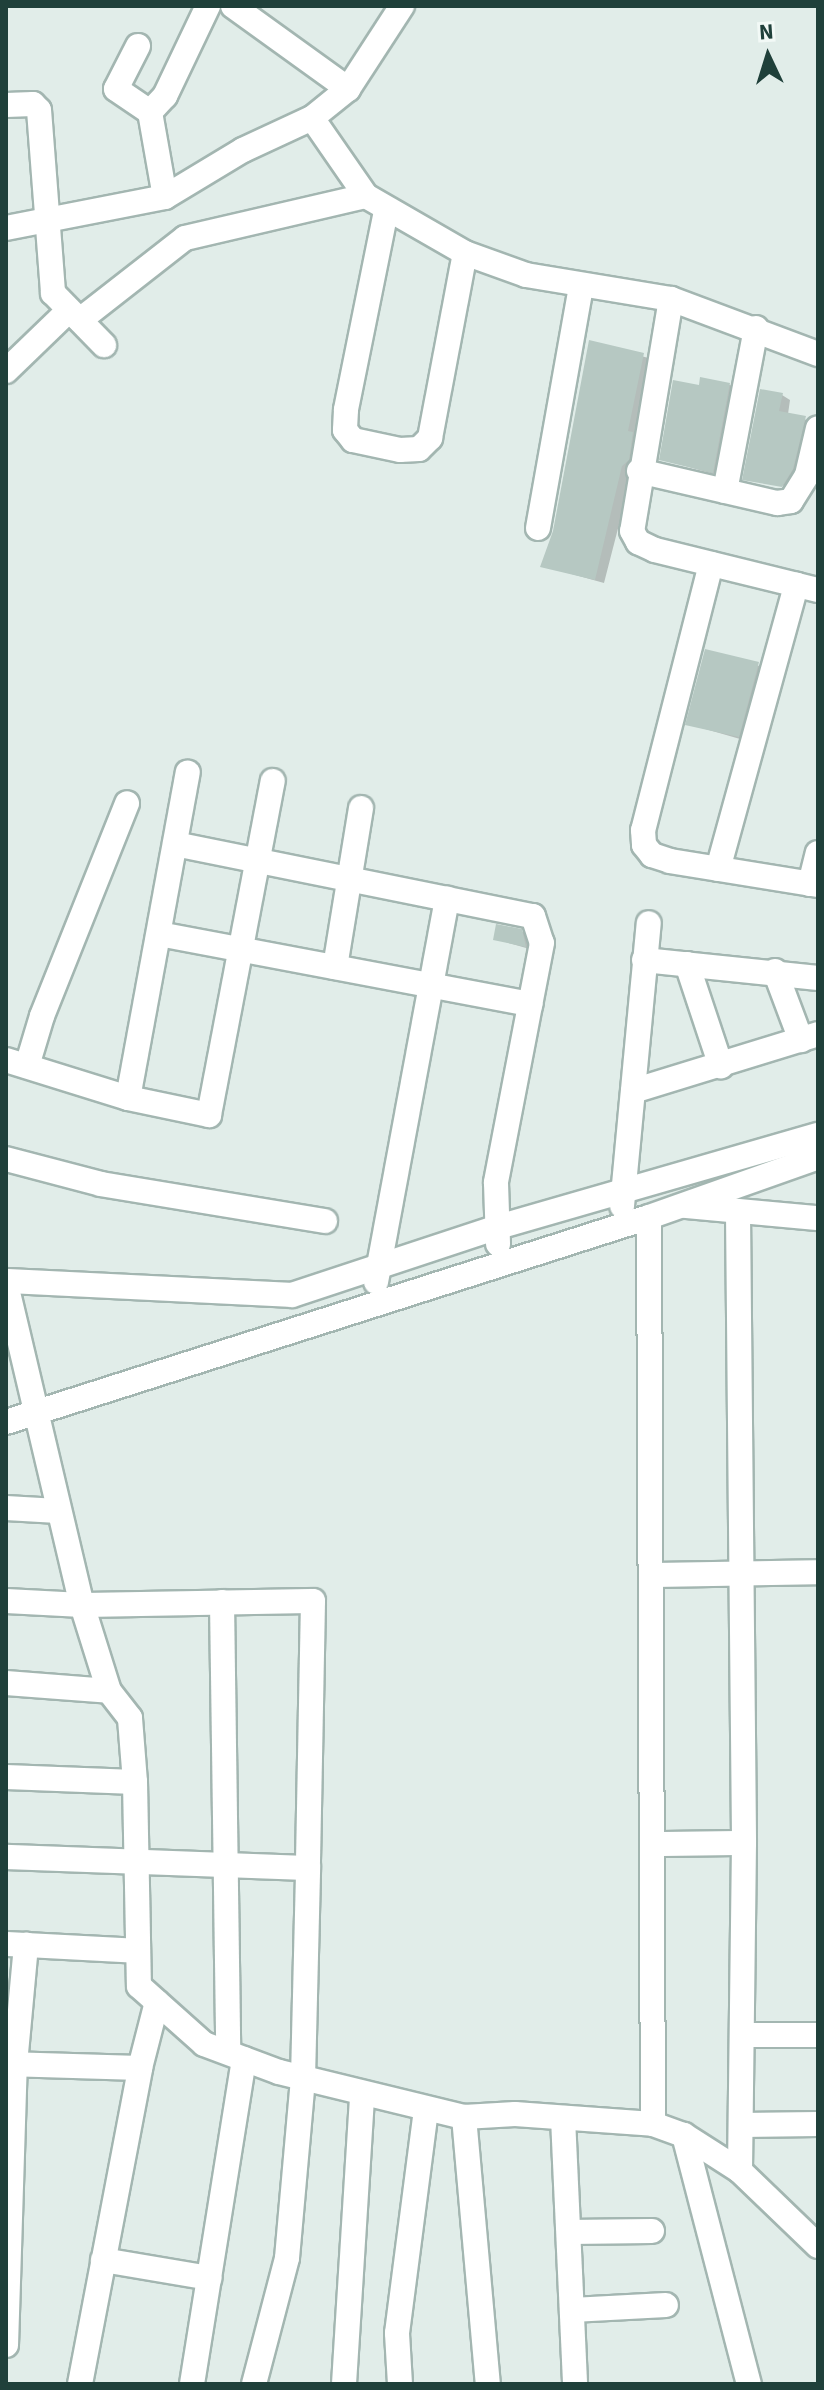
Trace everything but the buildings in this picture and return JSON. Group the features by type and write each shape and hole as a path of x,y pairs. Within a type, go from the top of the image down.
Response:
{"street":[{"path":"150,112 165,96 208,6"},
{"path":"233,6 348,89"},
{"path":"6,228 45,224 165,197 243,150 320,130 402,6"},
{"path":"138,46 116,89 150,112 165,197"},
{"path":"6,105 33,104 39,110 45,224 66,308 104,345"},
{"path":"320,130 366,196 386,211 465,253 526,275 671,299 756,328 818,354"},
{"path":"6,371 66,308 185,238 366,196"},
{"path":"386,211 346,410 345,430 353,440 400,450 419,449 430,438 465,253"},
{"path":"538,528 581,286"},
{"path":"671,299 631,516 638,542 807,588 718,869"},
{"path":"725,491 756,328"},
{"path":"639,471 725,491 791,501 807,475 818,428"},
{"path":"711,564 643,830 644,845 652,855 814,884 818,853"},
{"path":"128,1098 188,772"},
{"path":"127,803 16,1063 128,1098 209,1115 273,781"},
{"path":"335,967 361,808"},
{"path":"175,844 260,858 349,880 533,916 542,943 496,1183 499,1245"},
{"path":"375,1287 435,986 447,899"},
{"path":"622,1208 649,923"},
{"path":"159,934 530,1004"},
{"path":"644,960 775,971 818,978"},
{"path":"687,964 721,1066"},
{"path":"633,1091 810,1037 775,971"},
{"path":"6,1422 35,1404 499,1245 622,1208 818,1135"},
{"path":"818,1157 649,1217 622,1208 375,1287 270,1297 6,1283 82,1605 109,1691 130,1718 135,1782 139,1986 204,2044 303,2078 464,2117 563,2118 653,2124 684,2135 740,2171 818,2246"},
{"path":"6,1159 101,1184 325,1221"},
{"path":"681,1206 818,1218"},
{"path":"738,1213 744,1843 740,2171"},
{"path":"649,1217 656,1844 653,2124"},
{"path":"6,1508 58,1511"},
{"path":"652,1575 740,1571 818,1572"},
{"path":"6,1601 82,1605 313,1601 303,2078 287,2258 254,2384"},
{"path":"192,2384 209,2278 236,2056 224,1864 222,1602"},
{"path":"6,1683 109,1691"},
{"path":"6,1777 135,1782"},
{"path":"656,1844 744,1843"},
{"path":"6,1857 137,1859 308,1868"},
{"path":"6,2345 16,1944 138,1951"},
{"path":"80,2384 140,2068 157,2002"},
{"path":"742,2035 818,2035"},
{"path":"11,2064 140,2068"},
{"path":"344,2384 362,2094"},
{"path":"400,2384 397,2333 426,2109"},
{"path":"464,2117 488,2384"},
{"path":"563,2118 575,2384"},
{"path":"741,2125 818,2124"},
{"path":"684,2135 749,2384"},
{"path":"569,2232 652,2231"},
{"path":"103,2260 209,2278"},
{"path":"572,2310 666,2305"}]}
